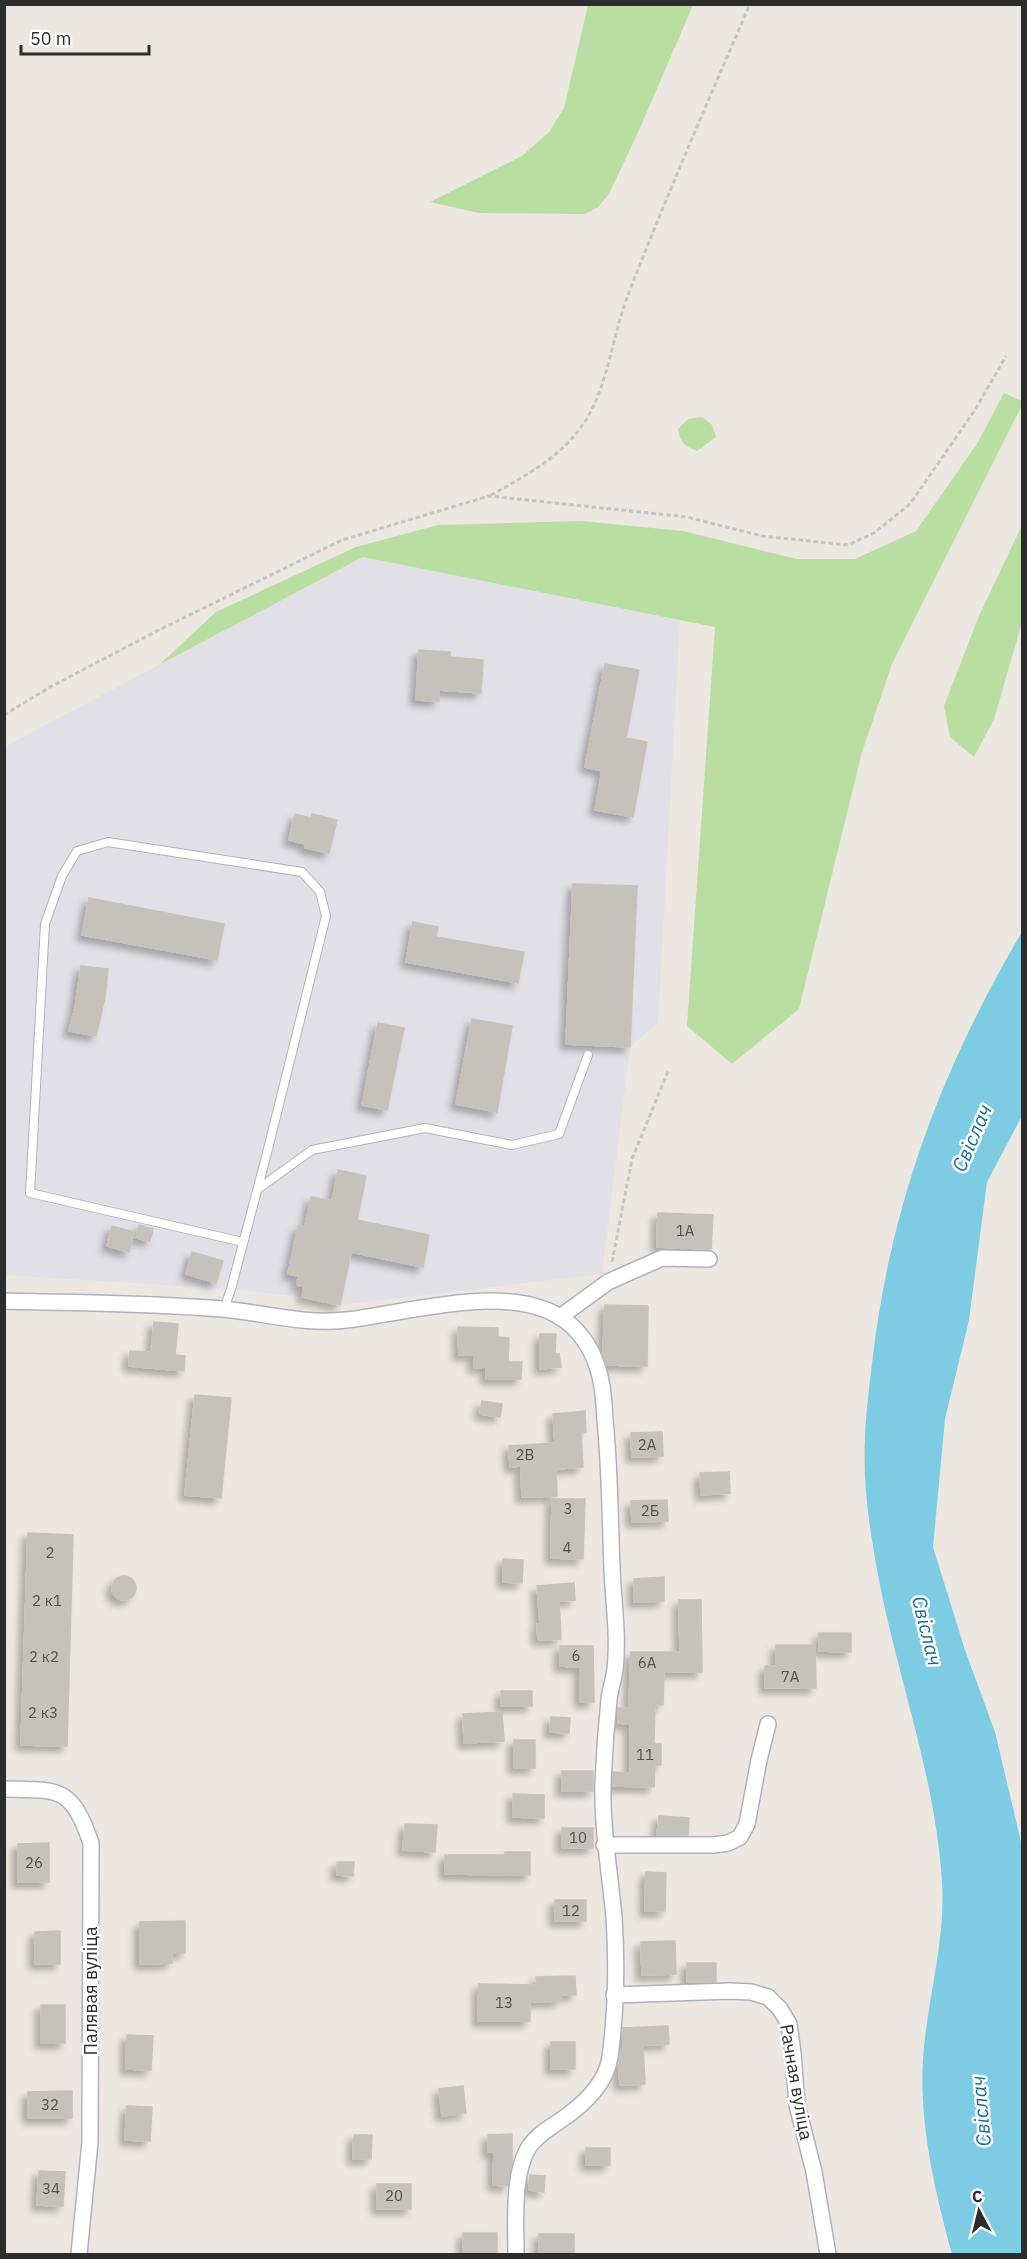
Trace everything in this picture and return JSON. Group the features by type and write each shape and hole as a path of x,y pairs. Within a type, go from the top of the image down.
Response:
{"street":[{"path":"560,1317 608,1282 662,1258 709,1259"},
{"path":"4,1300 224,1309 315,1321 346,1320 425,1307 508,1302 532,1304 560,1317 587,1345 597,1366 603,1389 608,1447 615,1668 609,1698 604,1775 604,1845 614,1918 614,1995 609,2063 605,2076 589,2097 575,2111 542,2132 529,2147 521,2169 516,2209 516,2254"},
{"path":"604,1845 713,1845 728,1843 740,1837 747,1824 768,1724"},
{"name":"Палявая вуліца","path":"4,1789 51,1790 67,1798 81,1816 91,1843 90,2142 79,2254"},
{"name":"Рачная вуліца","path":"614,1995 730,1990 751,1992 768,1997 780,2009 789,2024 797,2105 813,2172 828,2254"}],"lane":[{"path":"224,1309 258,1190 326,916 320,892 302,872 108,842 77,851 62,876 45,924 30,1192 243,1242"},
{"path":"258,1190 312,1150 424,1128 512,1145 559,1134 588,1054"}],"path":[{"path":"4,715 50,687 155,632 342,540 489,496 552,459 586,419 597,396 621,314 657,220 750,4"},
{"path":"489,496 687,517 762,536 848,545 874,533 910,504 975,410 1006,356"},
{"path":"608,1282 632,1159 669,1069"}],"shaded area":[{"path":"363,557 680,620 658,1023 630,1047 602,1274 340,1305 302,1297 231,1289 5,1275 4,747"}],"green space":[{"path":"588,5 693,5 609,194 598,207 585,214 479,213 430,202 522,156 549,132 564,108"},
{"path":"1004,393 1022,401 1022,405 892,664 862,752 799,1009 732,1064 687,1026 715,627 363,557 159,665 216,612 356,547 438,525 581,521 683,531 797,559 855,559 916,531 977,444"},
{"path":"702,417 712,425 716,437 697,451 684,443 678,429 688,419"},
{"path":"1022,525 1022,622 994,719 974,757 950,737 944,706 979,616"}],"water":[{"name":"Свіслач","path":"1022,932 1022,1116 987,1182 969,1320 945,1419 933,1547 965,1650 995,1732 1022,1846 1022,2254 952,2254 930,2158 922,2083 925,2037 941,1926 942,1882 938,1839 922,1755 890,1630 873,1546 865,1478 866,1427 873,1355 882,1298 893,1242 908,1188 945,1084 968,1033"}],"building":[{"path":"419,650 450,652 450,657 483,660 481,693 439,690 439,701 416,700"},
{"path":"605,664 639,670 626,738 647,742 633,817 595,810 602,771 585,767"},
{"path":"295,814 311,818 312,814 337,820 329,853 305,848 305,844 289,840"},
{"path":"573,884 637,886 630,1047 566,1044"},
{"path":"89,898 224,924 217,960 82,935"},
{"path":"413,922 438,927 436,937 524,952 518,983 406,962"},
{"path":"81,966 108,969 105,997 96,1036 69,1031"},
{"path":"472,1019 512,1026 497,1112 456,1104"},
{"path":"378,1023 404,1028 387,1110 362,1105"},
{"path":"338,1170 366,1176 357,1220 429,1235 423,1267 351,1252 340,1305 302,1297 304,1286 297,1285 298,1276 288,1274 298,1226 305,1227 311,1197 332,1201"},
{"path":"658,1213 713,1215 711,1249 657,1247"},
{"path":"139,1225 153,1229 150,1241 136,1238"},
{"path":"112,1226 134,1232 129,1252 107,1246"},
{"path":"192,1252 223,1261 216,1283 186,1274"},
{"path":"605,1305 648,1306 647,1366 607,1365 603,1355"},
{"path":"154,1322 178,1324 175,1355 185,1356 184,1371 129,1366 130,1351 151,1352"},
{"path":"458,1327 498,1328 498,1337 509,1338 508,1362 522,1362 521,1379 486,1379 486,1367 474,1368 474,1355 459,1355"},
{"path":"540,1334 556,1334 555,1354 559,1354 561,1367 540,1369"},
{"path":"195,1395 231,1398 221,1498 185,1495"},
{"path":"482,1401 502,1404 500,1417 480,1414"},
{"path":"585,1411 586,1432 581,1432 583,1467 556,1469 557,1496 522,1497 521,1466 510,1467 509,1446 555,1443 553,1414"},
{"path":"662,1432 663,1456 632,1457 631,1433"},
{"path":"729,1472 730,1493 701,1495 700,1473"},
{"path":"552,1499 585,1499 583,1559 551,1558"},
{"path":"667,1500 668,1521 632,1522 631,1501"},
{"path":"28,1533 73,1535 67,1746 21,1745"},
{"path":"503,1559 523,1560 522,1583 503,1582"},
{"path":"124,1576 133,1579 136,1588 133,1597 124,1600 115,1597 112,1588 115,1579"},
{"path":"664,1577 664,1601 634,1602 634,1579"},
{"path":"574,1583 575,1600 559,1601 561,1639 538,1640 537,1624 540,1624 537,1586"},
{"path":"679,1600 701,1600 702,1672 664,1672 663,1705 655,1705 654,1744 661,1744 661,1765 655,1765 654,1787 613,1786 613,1772 630,1773 630,1724 618,1723 618,1708 629,1708 631,1652 680,1652"},
{"path":"819,1633 851,1633 851,1652 819,1651"},
{"path":"776,1645 815,1645 816,1688 765,1688 765,1666 776,1666"},
{"path":"560,1646 593,1646 594,1702 580,1702 580,1667 560,1666"},
{"path":"501,1691 532,1691 532,1706 501,1706"},
{"path":"502,1712 504,1741 464,1743 463,1714"},
{"path":"551,1717 570,1718 569,1733 550,1732"},
{"path":"514,1740 535,1740 535,1768 514,1768"},
{"path":"562,1771 593,1771 593,1791 562,1791"},
{"path":"513,1794 544,1795 544,1818 513,1817"},
{"path":"659,1816 689,1818 688,1835 657,1835"},
{"path":"405,1824 437,1825 435,1852 403,1850"},
{"path":"562,1828 593,1828 593,1848 562,1848"},
{"path":"49,1843 49,1882 18,1882 18,1844"},
{"path":"505,1852 530,1852 530,1875 445,1874 445,1855 505,1855"},
{"path":"337,1862 354,1862 353,1876 337,1875"},
{"path":"646,1872 666,1873 665,1911 645,1911"},
{"path":"555,1900 586,1900 586,1921 555,1921"},
{"path":"185,1921 185,1953 172,1953 172,1963 140,1964 140,1922"},
{"path":"60,1931 60,1964 35,1964 35,1932"},
{"path":"675,1941 676,1974 642,1975 641,1942"},
{"path":"687,1963 716,1963 716,1982 687,1982"},
{"path":"575,1976 576,1995 560,1995 561,2001 530,2002 530,2021 478,2021 479,1984 537,1985 536,1977"},
{"path":"41,2005 65,2005 65,2043 41,2043"},
{"path":"668,2026 669,2044 643,2045 645,2084 620,2085 618,2066 621,2050 623,2050 623,2028"},
{"path":"127,2035 153,2036 151,2070 126,2069"},
{"path":"551,2042 575,2042 575,2069 551,2069"},
{"path":"463,2086 466,2113 442,2116 439,2089"},
{"path":"72,2091 72,2118 28,2118 28,2092"},
{"path":"127,2106 152,2107 150,2141 125,2140"},
{"path":"512,2134 512,2162 508,2186 493,2185 494,2152 488,2152 488,2135"},
{"path":"354,2135 372,2135 371,2159 353,2159"},
{"path":"586,2148 610,2148 610,2165 586,2165"},
{"path":"39,2171 65,2172 63,2206 37,2205"},
{"path":"530,2175 545,2176 544,2192 529,2190"},
{"path":"377,2184 411,2184 411,2209 377,2209"},
{"path":"463,2233 497,2233 497,2254 463,2254"},
{"path":"539,2234 574,2234 574,2254 539,2254"}]}
